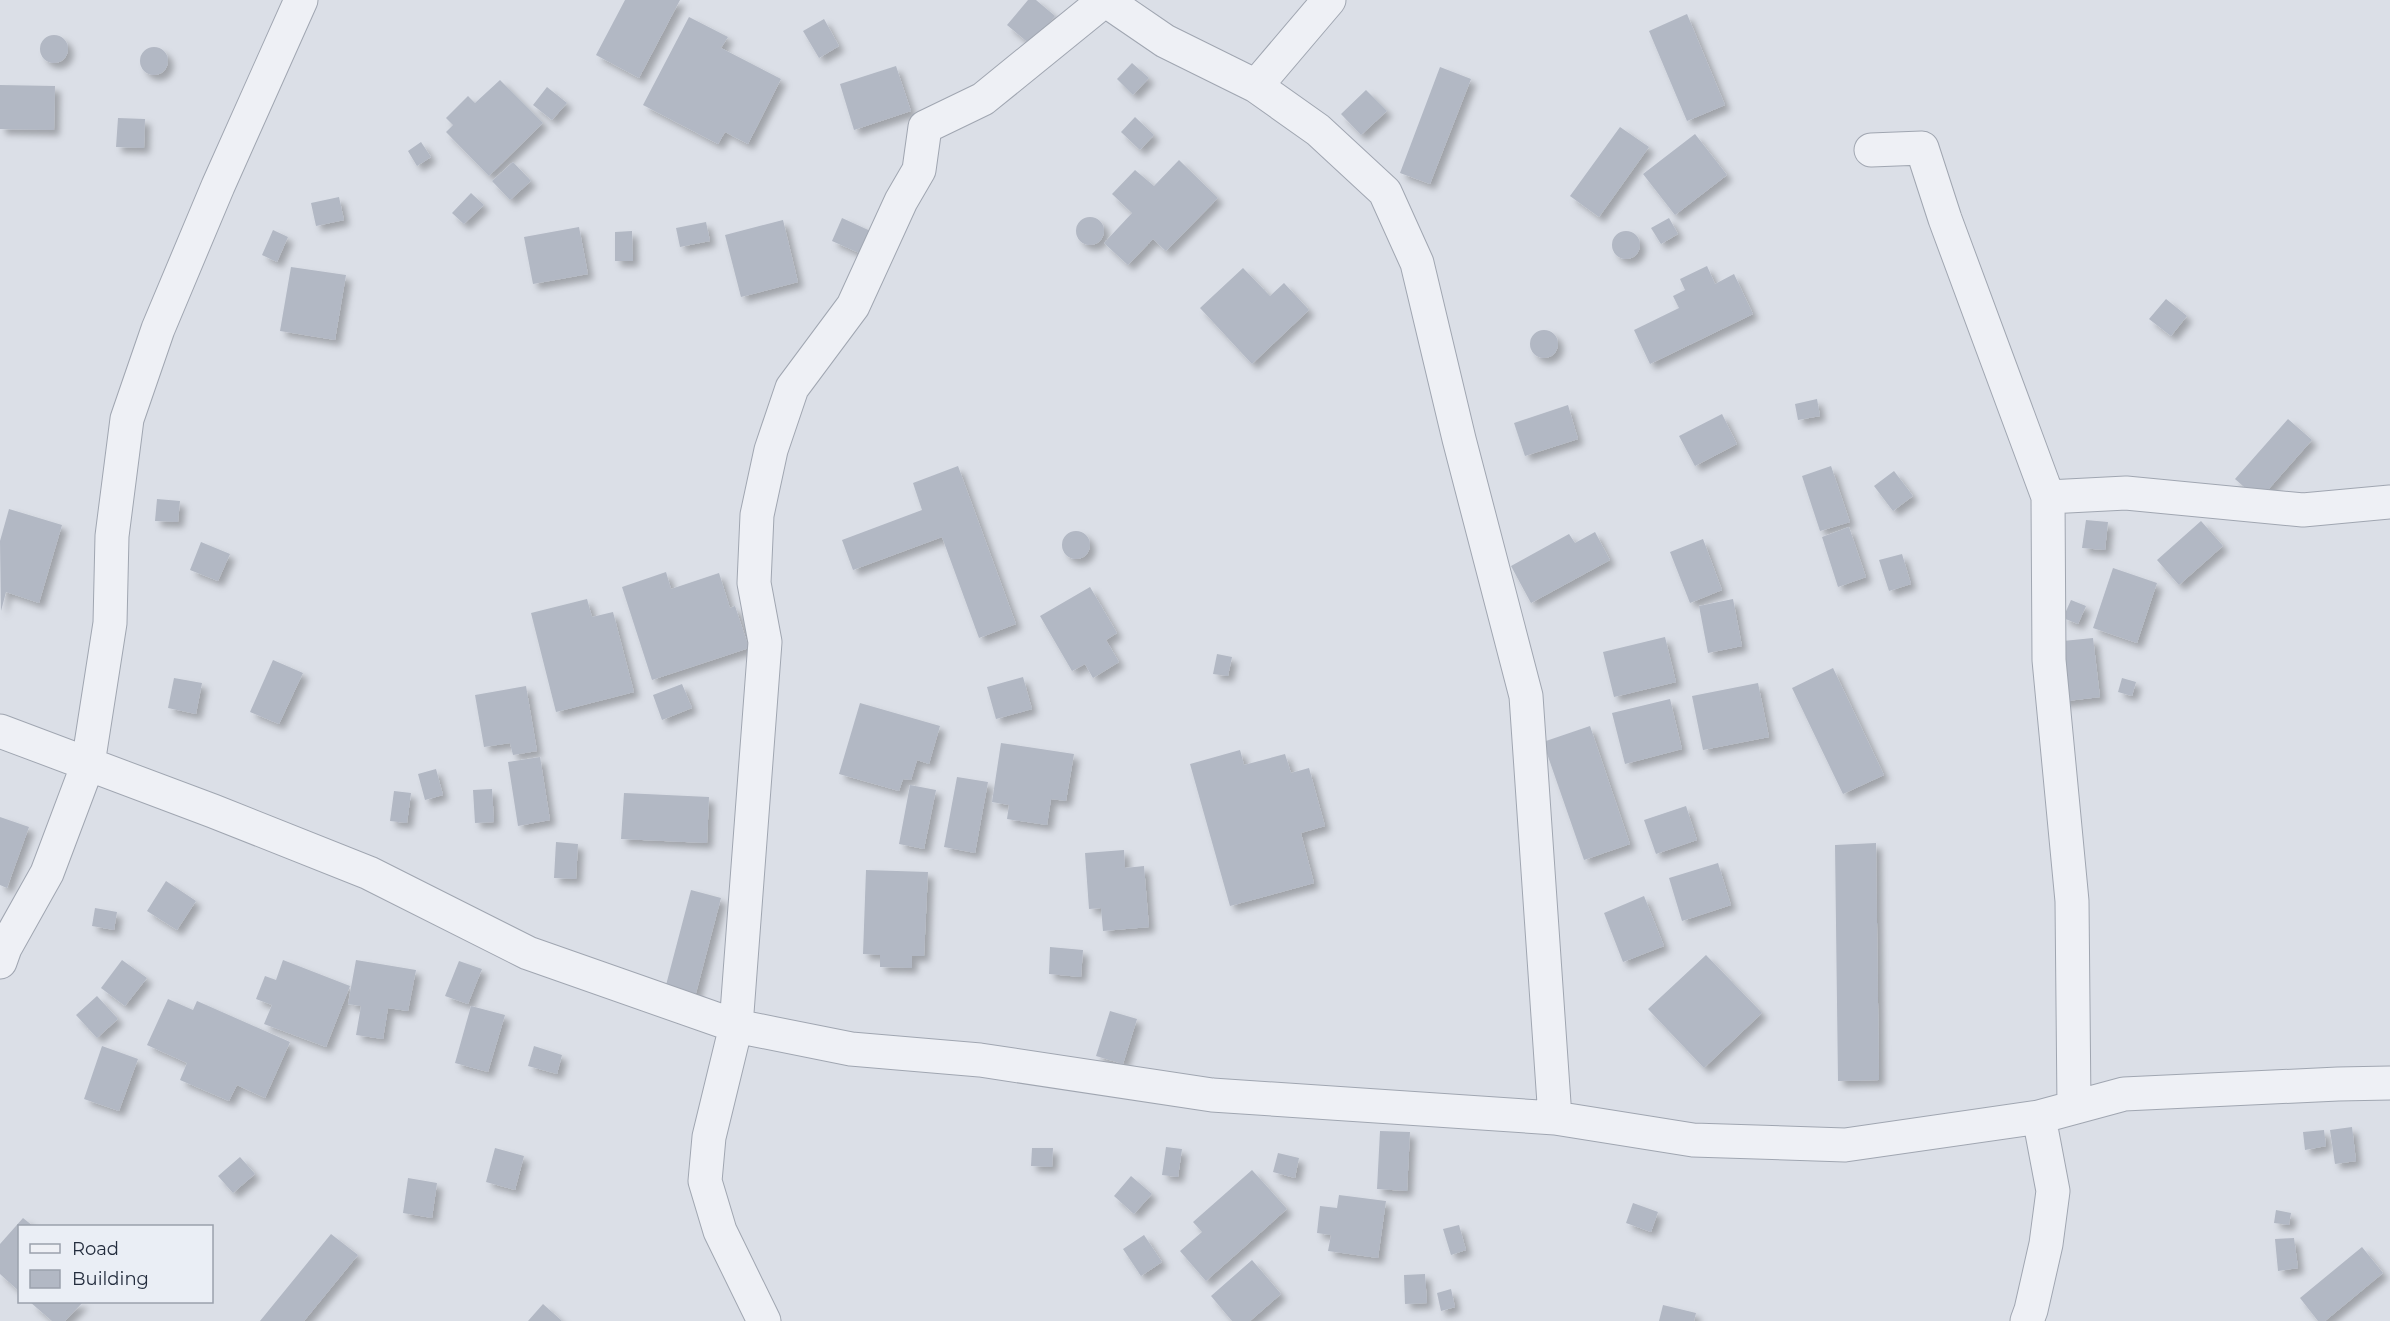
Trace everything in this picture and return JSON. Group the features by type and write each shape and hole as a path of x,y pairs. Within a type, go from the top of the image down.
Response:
{"street":[{"path":"0,962 5,948 47,873 88,764 110,623 112,536 127,419 158,329 218,186 301,0"},
{"path":"764,1321 720,1231 705,1181 709,1137 736,1026 765,642 754,583 757,514 771,450 792,388 853,306 901,201 919,170 925,127 983,99 1105,0 1164,40 1256,86 1318,130 1385,192 1417,263 1459,439 1526,696 1556,1118"},
{"path":"1256,86 1329,0"},
{"path":"1871,150 1922,148 1945,219 2048,497 2049,660 2072,901 2074,1107"},
{"path":"2048,497 2126,493 2303,510 2390,502"},
{"path":"0,731 369,873 528,953 736,1026 851,1049 980,1060 1212,1095 1556,1118 1693,1140 1845,1145 2039,1117 2124,1094 2390,1083"},
{"path":"2026,1321 2031,1310 2046,1244 2053,1191 2039,1117"}],"building":[{"path":"625,0 680,0 639,78 596,55"},
{"path":"1028,0 1036,0 1055,16 1031,45 1007,25"},
{"path":"1687,14 1725,105 1687,121 1649,31"},
{"path":"689,17 728,37 721,48 781,79 748,144 725,132 718,144 643,105"},
{"path":"824,19 839,46 819,58 803,31"},
{"path":"54,35 64,39 68,49 64,59 54,63 44,59 40,49 44,39"},
{"path":"154,47 164,51 168,61 164,71 154,75 144,71 140,61 144,51"},
{"path":"1132,63 1149,78 1133,95 1117,79"},
{"path":"896,66 911,111 854,130 840,84"},
{"path":"1440,67 1471,79 1430,184 1400,173"},
{"path":"500,80 543,123 489,176 446,132 453,125 446,118 468,96 475,103"},
{"path":"0,85 55,86 54,130 0,129"},
{"path":"547,87 567,103 552,120 533,105"},
{"path":"1366,90 1387,111 1361,135 1341,114"},
{"path":"1135,117 1154,135 1140,150 1121,132"},
{"path":"118,118 145,119 144,148 116,147"},
{"path":"1620,127 1649,147 1599,217 1570,196"},
{"path":"1695,134 1727,175 1675,215 1643,174"},
{"path":"421,142 431,157 417,166 408,151"},
{"path":"1179,160 1218,198 1166,251 1153,239 1128,265 1104,243 1132,213 1112,194 1135,170 1154,186"},
{"path":"513,162 531,181 510,200 492,181"},
{"path":"471,193 484,205 464,224 452,213"},
{"path":"339,197 344,220 316,226 311,203"},
{"path":"1090,217 1100,221 1104,231 1100,241 1090,245 1080,241 1076,231 1080,221"},
{"path":"842,218 877,234 866,256 832,241"},
{"path":"1669,218 1678,234 1661,244 1651,228"},
{"path":"783,220 798,282 741,297 725,235"},
{"path":"706,222 710,241 680,247 676,228"},
{"path":"579,227 588,274 533,284 524,237"},
{"path":"273,230 288,237 277,262 262,255"},
{"path":"632,231 633,261 615,261 615,232"},
{"path":"1626,231 1636,235 1640,245 1636,255 1626,259 1616,255 1612,245 1616,235"},
{"path":"1707,266 1715,284 1734,274 1753,314 1650,364 1634,330 1679,308 1673,296 1685,290 1680,279"},
{"path":"291,267 346,275 335,340 280,331"},
{"path":"1243,268 1270,296 1284,283 1309,310 1252,364 1200,308"},
{"path":"2166,299 2187,316 2171,336 2149,319"},
{"path":"1544,330 1554,334 1558,344 1554,354 1544,358 1534,354 1530,344 1534,334"},
{"path":"1817,399 1820,416 1798,420 1795,404"},
{"path":"1568,405 1578,439 1525,456 1514,423"},
{"path":"1722,414 1737,444 1695,466 1679,436"},
{"path":"2288,419 2312,440 2259,500 2235,479"},
{"path":"958,466 1016,624 979,638 942,537 853,570 842,540 922,510 913,483"},
{"path":"1831,466 1850,522 1820,531 1802,476"},
{"path":"1894,471 1913,496 1893,511 1874,486"},
{"path":"157,499 180,501 178,522 155,521"},
{"path":"9,509 62,525 39,603 6,592 1,611 0,541"},
{"path":"2086,520 2108,522 2105,550 2082,548"},
{"path":"2201,521 2223,546 2179,585 2157,560"},
{"path":"1849,527 1866,577 1838,587 1822,537"},
{"path":"1076,531 1086,535 1090,545 1086,555 1076,559 1066,555 1062,545 1066,535"},
{"path":"1595,532 1610,560 1531,603 1511,566 1569,534 1575,543"},
{"path":"1703,539 1722,590 1690,603 1670,552"},
{"path":"201,542 230,554 218,581 190,570"},
{"path":"1902,554 1911,584 1889,591 1879,560"},
{"path":"2113,568 2157,583 2137,643 2093,628"},
{"path":"666,572 671,589 719,573 730,608 735,606 749,648 652,680 622,587"},
{"path":"1090,587 1117,633 1106,640 1119,662 1093,678 1085,664 1072,671 1040,616"},
{"path":"587,599 592,617 613,612 634,692 556,712 531,613"},
{"path":"1733,599 1742,646 1708,653 1699,606"},
{"path":"2071,600 2086,606 2078,624 2063,618"},
{"path":"1665,637 1676,682 1614,697 1603,652"},
{"path":"2093,638 2100,697 2059,702 2053,642"},
{"path":"1217,654 1232,657 1228,676 1213,674"},
{"path":"273,660 303,673 279,724 250,712"},
{"path":"1833,668 1884,775 1843,794 1792,688"},
{"path":"1023,677 1032,709 996,719 987,687"},
{"path":"174,678 202,683 196,714 168,708"},
{"path":"2122,678 2136,682 2132,696 2118,692"},
{"path":"1758,683 1769,737 1703,750 1692,696"},
{"path":"682,684 692,708 662,720 653,695"},
{"path":"526,686 537,751 513,755 510,743 484,747 475,695"},
{"path":"1670,699 1682,749 1625,764 1612,713"},
{"path":"860,703 940,726 929,764 917,760 911,780 903,779 899,791 839,774"},
{"path":"1590,726 1630,844 1584,860 1543,742"},
{"path":"1001,743 1074,754 1066,801 1051,799 1047,825 1007,819 1009,805 992,802"},
{"path":"1240,750 1244,765 1285,754 1291,773 1309,768 1325,826 1301,833 1314,883 1230,906 1190,764"},
{"path":"540,757 550,820 518,826 508,762"},
{"path":"436,769 443,795 425,800 418,774"},
{"path":"957,777 988,782 975,853 944,847"},
{"path":"910,785 936,790 924,849 899,844"},
{"path":"492,789 494,822 475,823 473,790"},
{"path":"394,791 411,793 407,823 390,821"},
{"path":"624,793 709,797 707,843 621,839"},
{"path":"1686,806 1697,840 1656,854 1644,820"},
{"path":"0,817 29,827 7,888 0,885"},
{"path":"556,842 578,844 576,879 554,878"},
{"path":"1876,843 1879,1080 1838,1081 1835,845"},
{"path":"1124,850 1125,868 1144,866 1149,927 1103,931 1101,908 1089,909 1085,853"},
{"path":"1718,863 1731,905 1682,921 1669,878"},
{"path":"866,870 928,872 924,956 912,956 912,968 880,967 880,955 863,954"},
{"path":"166,881 196,901 177,930 147,911"},
{"path":"691,890 721,898 695,997 665,989"},
{"path":"1644,896 1664,946 1623,962 1604,913"},
{"path":"95,908 117,912 114,930 92,926"},
{"path":"1050,947 1083,950 1081,977 1049,974"},
{"path":"1706,955 1762,1013 1704,1068 1648,1009"},
{"path":"122,960 147,978 125,1006 101,988"},
{"path":"283,960 350,986 326,1047 264,1024 272,1005 256,999 265,976 276,980"},
{"path":"356,960 416,970 408,1011 388,1008 383,1039 356,1035 361,1006 348,1004"},
{"path":"459,961 482,969 468,1004 445,996"},
{"path":"97,996 118,1019 97,1038 76,1015"},
{"path":"168,999 193,1010 197,1001 290,1042 265,1098 237,1085 229,1101 180,1080 187,1063 147,1045"},
{"path":"471,1006 505,1015 488,1072 455,1063"},
{"path":"1110,1011 1137,1019 1123,1064 1096,1056"},
{"path":"102,1046 138,1059 119,1111 84,1099"},
{"path":"534,1046 562,1055 557,1074 528,1066"},
{"path":"2352,1127 2356,1161 2335,1164 2330,1130"},
{"path":"2324,1130 2326,1146 2305,1150 2303,1132"},
{"path":"1380,1131 1410,1132 1407,1191 1377,1189"},
{"path":"1166,1147 1182,1149 1178,1177 1162,1175"},
{"path":"495,1148 524,1156 515,1190 486,1182"},
{"path":"1032,1148 1053,1148 1052,1167 1031,1166"},
{"path":"1278,1153 1299,1158 1295,1178 1273,1172"},
{"path":"240,1157 255,1174 233,1193 218,1176"},
{"path":"1252,1170 1287,1209 1206,1281 1180,1251 1202,1232 1193,1222"},
{"path":"1131,1176 1152,1194 1134,1214 1114,1196"},
{"path":"408,1178 437,1183 432,1218 403,1213"},
{"path":"1339,1195 1386,1201 1378,1258 1328,1251 1331,1235 1317,1233 1320,1206 1337,1208"},
{"path":"1633,1203 1658,1212 1651,1232 1626,1223"},
{"path":"2276,1210 2291,1213 2289,1225 2274,1223"},
{"path":"23,1218 32,1225 18,1225 18,1290 0,1274 0,1244"},
{"path":"1459,1225 1466,1250 1451,1255 1443,1229"},
{"path":"331,1234 358,1255 304,1321 260,1321"},
{"path":"1144,1235 1162,1262 1141,1276 1123,1249"},
{"path":"2294,1238 2298,1268 2278,1271 2275,1239"},
{"path":"2362,1247 2383,1273 2325,1321 2318,1321 2300,1298"},
{"path":"1252,1260 1281,1294 1250,1321 1232,1321 1211,1296"},
{"path":"1425,1274 1427,1303 1405,1304 1404,1275"},
{"path":"1451,1289 1455,1307 1441,1311 1437,1293"},
{"path":"31,1303 82,1303 65,1321 52,1321"},
{"path":"543,1304 562,1321 528,1321"},
{"path":"1663,1305 1696,1313 1694,1321 1659,1321"}]}
